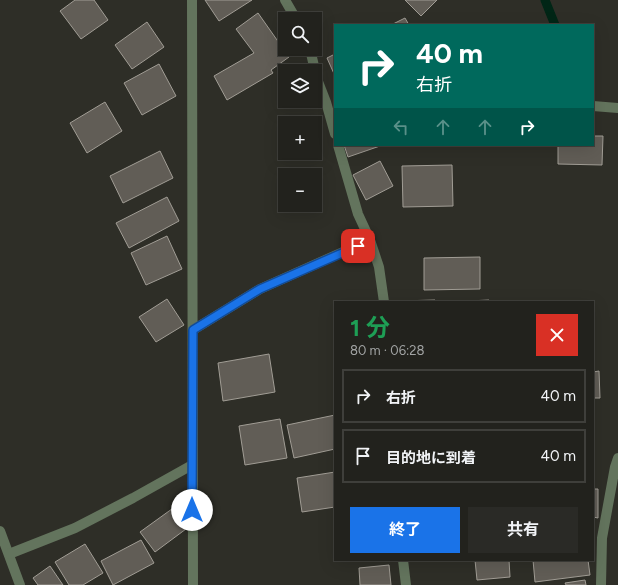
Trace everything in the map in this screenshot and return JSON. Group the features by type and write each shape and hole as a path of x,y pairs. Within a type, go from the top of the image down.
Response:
{"street":[{"path":"192,0 193,585"},
{"path":"285,0 292,12"},
{"path":"312,56 317,79 331,101 334,126"},
{"path":"594,106 618,108"},
{"path":"338,146 358,214 370,240 379,267 384,301"},
{"path":"193,330 260,289 370,240"},
{"path":"601,585 602,538 618,458"},
{"path":"8,554 75,528 192,465"},
{"path":"0,531 20,585"},
{"path":"403,561 406,585"}],"building":[{"path":"75,0 94,0 108,20 81,39 60,11"},
{"path":"205,0 252,0 219,21"},
{"path":"405,0 437,0 421,16"},
{"path":"258,13 278,41 278,56 289,57 271,70 273,73 227,100 214,76 254,53 236,29"},
{"path":"405,18 408,24 393,24"},
{"path":"147,22 164,47 132,69 115,45"},
{"path":"334,54 334,74 327,58"},
{"path":"159,64 176,96 142,115 124,83"},
{"path":"105,102 122,131 87,153 70,123"},
{"path":"594,136 603,136 602,165 558,164 558,146 594,146"},
{"path":"344,146 380,146 348,157"},
{"path":"160,151 173,178 123,203 110,176"},
{"path":"380,161 393,186 366,200 353,175"},
{"path":"452,165 453,206 403,207 402,166"},
{"path":"167,197 179,221 129,248 116,223"},
{"path":"167,236 182,269 146,285 131,253"},
{"path":"480,257 480,289 424,290 424,258"},
{"path":"167,299 184,325 156,342 139,317"},
{"path":"435,300 435,301 400,301"},
{"path":"489,300 489,301 468,301"},
{"path":"269,354 275,392 223,401 218,363"},
{"path":"599,371 600,398 594,398 594,372"},
{"path":"334,415 334,449 294,458 287,425"},
{"path":"280,419 287,458 245,465 239,426"},
{"path":"334,472 334,507 302,512 297,478"},
{"path":"594,489 598,489 598,518 594,517"},
{"path":"176,506 190,526 155,552 140,532"},
{"path":"141,540 154,563 113,585 101,561"},
{"path":"85,544 103,573 83,585 69,585 55,562"},
{"path":"475,561 509,561 510,577 477,580"},
{"path":"533,561 588,561 590,575 535,582"},
{"path":"389,565 391,585 360,585 359,568"},
{"path":"50,566 63,585 38,585 33,578"},
{"path":"585,580 586,585 566,585 565,583"}],"waterway":[{"path":"545,0 555,24"}],"route":[{"path":"192,510 193,330 260,289 358,246"}]}
